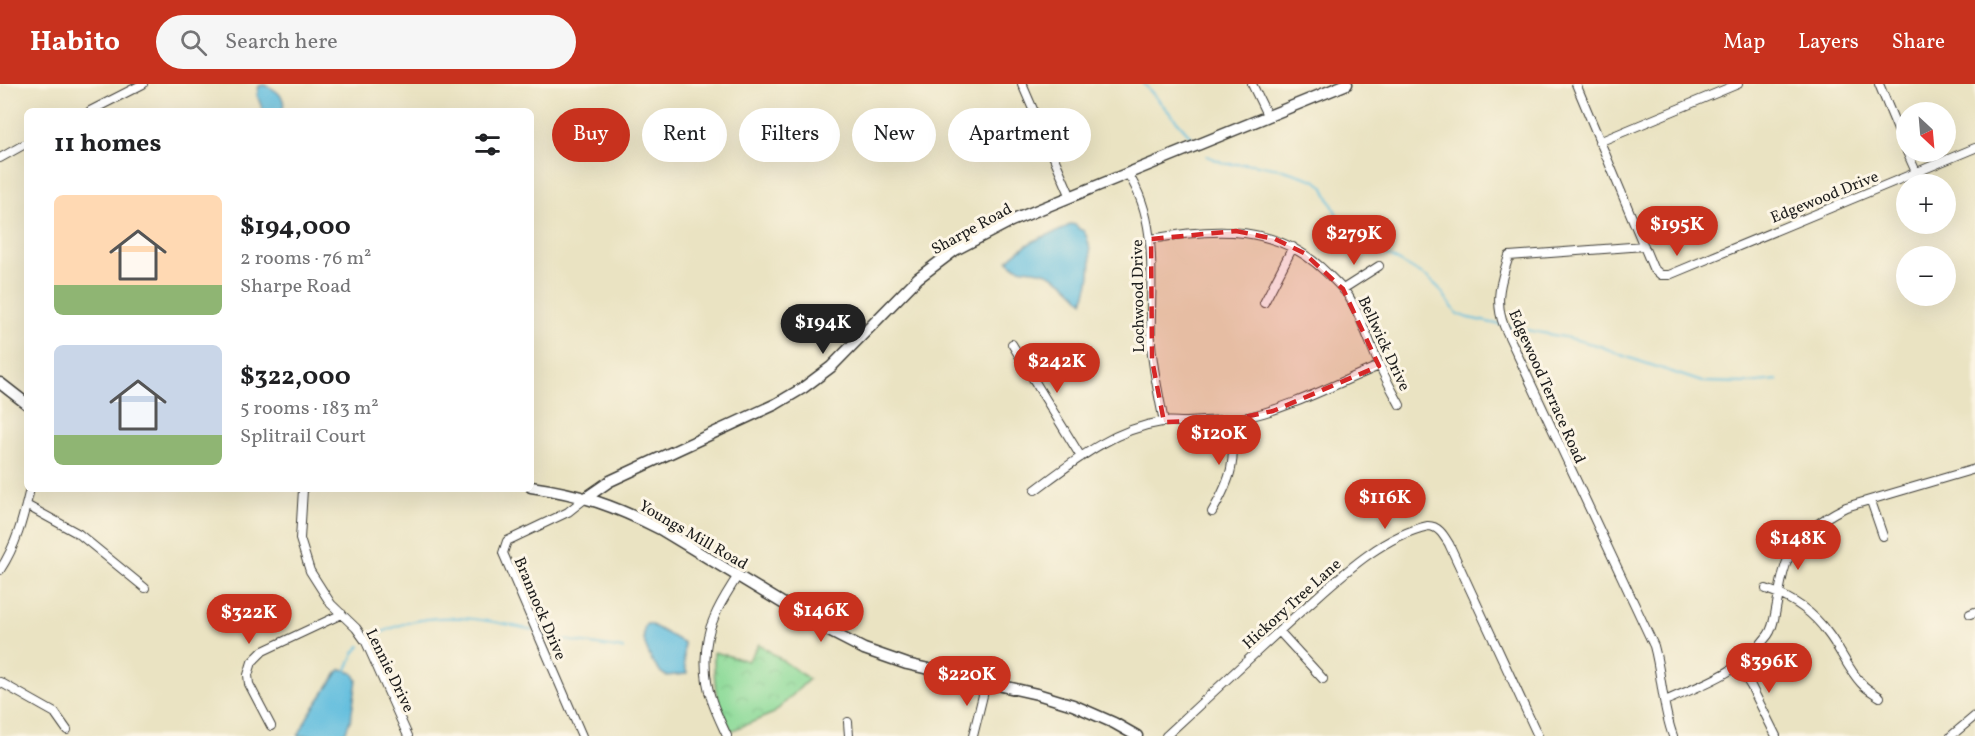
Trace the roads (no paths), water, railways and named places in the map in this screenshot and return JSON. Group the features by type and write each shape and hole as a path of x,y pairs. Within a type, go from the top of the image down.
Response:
{"street":[{"path":"96,108 143,84"},
{"path":"1022,84 1071,197"},
{"path":"1252,84 1268,117"},
{"name":"Sharpe Road","path":"587,497 610,481 776,404 803,388 831,367 895,300 936,263 981,236 1011,221 1347,84"},
{"name":"Edgewood Drive","path":"1575,84 1653,268 1661,274 1669,275 1975,148"},
{"path":"1599,141 1738,84"},
{"path":"1879,84 1896,124"},
{"path":"0,158 24,145"},
{"path":"1912,162 1916,172"},
{"name":"Lochwood Drive","path":"1128,174 1137,187 1151,239 1152,360 1164,422"},
{"name":"Bellwick Drive","path":"1151,239 1195,232 1236,231 1275,239 1293,247 1317,264 1343,289 1358,315 1379,366 1400,405"},
{"name":"Edgewood Terrace Road","path":"1644,246 1509,256 1499,285 1498,301 1504,326 1654,646 1665,701"},
{"path":"1264,303 1293,247"},
{"path":"1343,289 1379,266"},
{"path":"1012,344 1082,457"},
{"path":"1035,490 1114,437 1138,427 1164,422 1230,420 1290,405 1379,366"},
{"path":"0,382 24,402"},
{"path":"1212,512 1227,488 1233,462 1234,450 1230,420"},
{"path":"1673,736 1665,701 1728,674 1738,667 1770,632 1788,559 1797,545 1816,525 1846,507 1975,469"},
{"name":"Youngs Mill Road","path":"534,487 587,497 660,529 827,630 864,649 907,664 1037,694 1073,705 1137,736"},
{"path":"0,570 15,543 29,492"},
{"name":"Lennie Drive","path":"303,492 300,539 310,571 323,594 356,628 366,642 408,736"},
{"name":"Brannock Drive","path":"582,736 503,553 507,541 562,515 587,497"},
{"path":"1870,501 1883,536"},
{"path":"26,505 79,534 145,588"},
{"name":"Hickory Tree Lane","path":"1166,736 1280,631 1369,554 1423,527 1433,526 1443,534 1449,544 1538,736"},
{"path":"727,736 711,700 707,682 707,647 713,620 737,577"},
{"path":"1767,589 1794,601 1817,620 1862,685 1880,697"},
{"path":"272,726 249,684 248,675 252,662 263,651 342,614"},
{"path":"1280,631 1323,679"},
{"path":"1738,667 1751,686 1776,736"},
{"path":"0,682 55,713 67,730"},
{"path":"973,736 986,683"},
{"path":"1951,736 1975,716"},
{"path":"848,722 849,736"}],"water":[{"path":"264,85 280,95 283,108 262,108 257,95 259,86"},
{"path":"1070,224 1084,231 1089,247 1090,275 1083,301 1055,277 1044,272 1019,268 1008,260 1031,242 1060,231"},
{"path":"646,624 684,643 686,674 666,676 656,667 645,645"},
{"path":"342,669 353,673 357,680 351,718 344,736 298,736 308,716"}],"waterway":[{"path":"1144,84 1193,139"},
{"path":"1207,156 1226,164 1252,164 1280,169 1315,180 1323,186 1340,221 1351,234 1428,278 1439,288 1457,314 1501,325"},
{"path":"1506,326 1600,346 1702,382 1748,383 1777,380"},
{"path":"372,636 407,623 438,618 485,620 532,630"},
{"path":"543,634 552,638 623,649"},
{"path":"346,672 354,653 360,646"}]}
